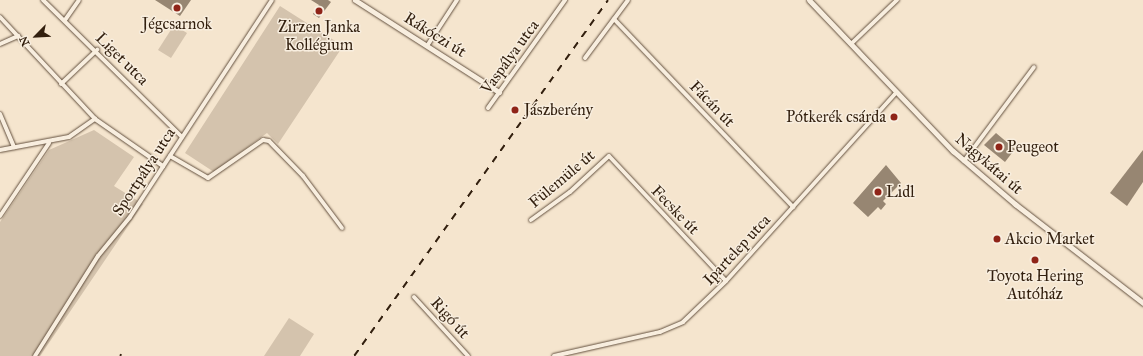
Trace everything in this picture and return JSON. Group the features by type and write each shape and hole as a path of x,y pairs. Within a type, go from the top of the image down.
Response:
{"street":[{"name":"Liget utca","path":"43,0 97,50 182,137"},
{"path":"65,20 79,0"},
{"name":"Sportpálya utca","path":"35,356 98,256 130,217 272,0"},
{"name":"Rákóczi út","path":"354,0 481,79 499,92"},
{"path":"427,46 457,0"},
{"name":"Vaspálya utca","path":"488,108 565,0"},
{"path":"585,58 628,0"},
{"name":"Nagykátai út","path":"809,0 896,93 964,161 1143,303"},
{"name":"Nagykátai út","path":"814,0 835,27"},
{"path":"850,44 897,0"},
{"path":"0,17 95,119 163,166"},
{"name":"Fácán út","path":"614,19 793,207"},
{"path":"0,44 18,36"},
{"path":"61,84 97,50"},
{"path":"964,161 1034,67"},
{"name":"Ipartelep utca","path":"554,356 660,332 683,322 726,281 896,93"},
{"path":"0,114 14,147"},
{"path":"0,150 49,143 69,137 95,119"},
{"path":"170,156 208,178 263,140 269,141 303,176 342,228"},
{"path":"0,216 49,143"},
{"name":"Fülemüle út","path":"531,220 570,192 609,156"},
{"name":"Fecske út","path":"609,156 726,281"},
{"name":"Rigó út","path":"414,297 468,356"}],"shaded area":[{"path":"280,6 343,46 278,144 267,133 214,172 185,153"},
{"path":"174,25 187,33 171,58 158,50"},
{"path":"94,130 134,157 114,186 143,204 40,356 0,356 0,222 49,150"},
{"path":"289,318 314,334 300,356 264,356"}],"building":[{"name":"Jégcsarnok","path":"155,0 191,0 180,16"},
{"name":"Zirzen Janka Kollégium","path":"311,0 328,0 331,2 319,18 313,14 319,5"},
{"name":"Peugeot","path":"996,133 1015,149 1005,162 984,145"},
{"path":"1143,150 1143,182 1127,206 1110,193"},
{"name":"Lidl","path":"886,165 901,183 883,201 886,204 881,210 878,207 868,217 853,203"}],"railway":[{"path":"354,356 608,0"}],"place":[{"name":"Jégcsarnok","path":"177,8"},
{"name":"Zirzen Janka Kollégium","path":"319,11"},
{"name":"Jászberény","path":"515,110"},
{"name":"Pótkerék csárda","path":"894,117"},
{"name":"Peugeot","path":"999,147"},
{"name":"Lidl","path":"878,192"},
{"name":"Akcio Market","path":"997,239"},
{"name":"Toyota Hering Autóház","path":"1035,260"}]}
